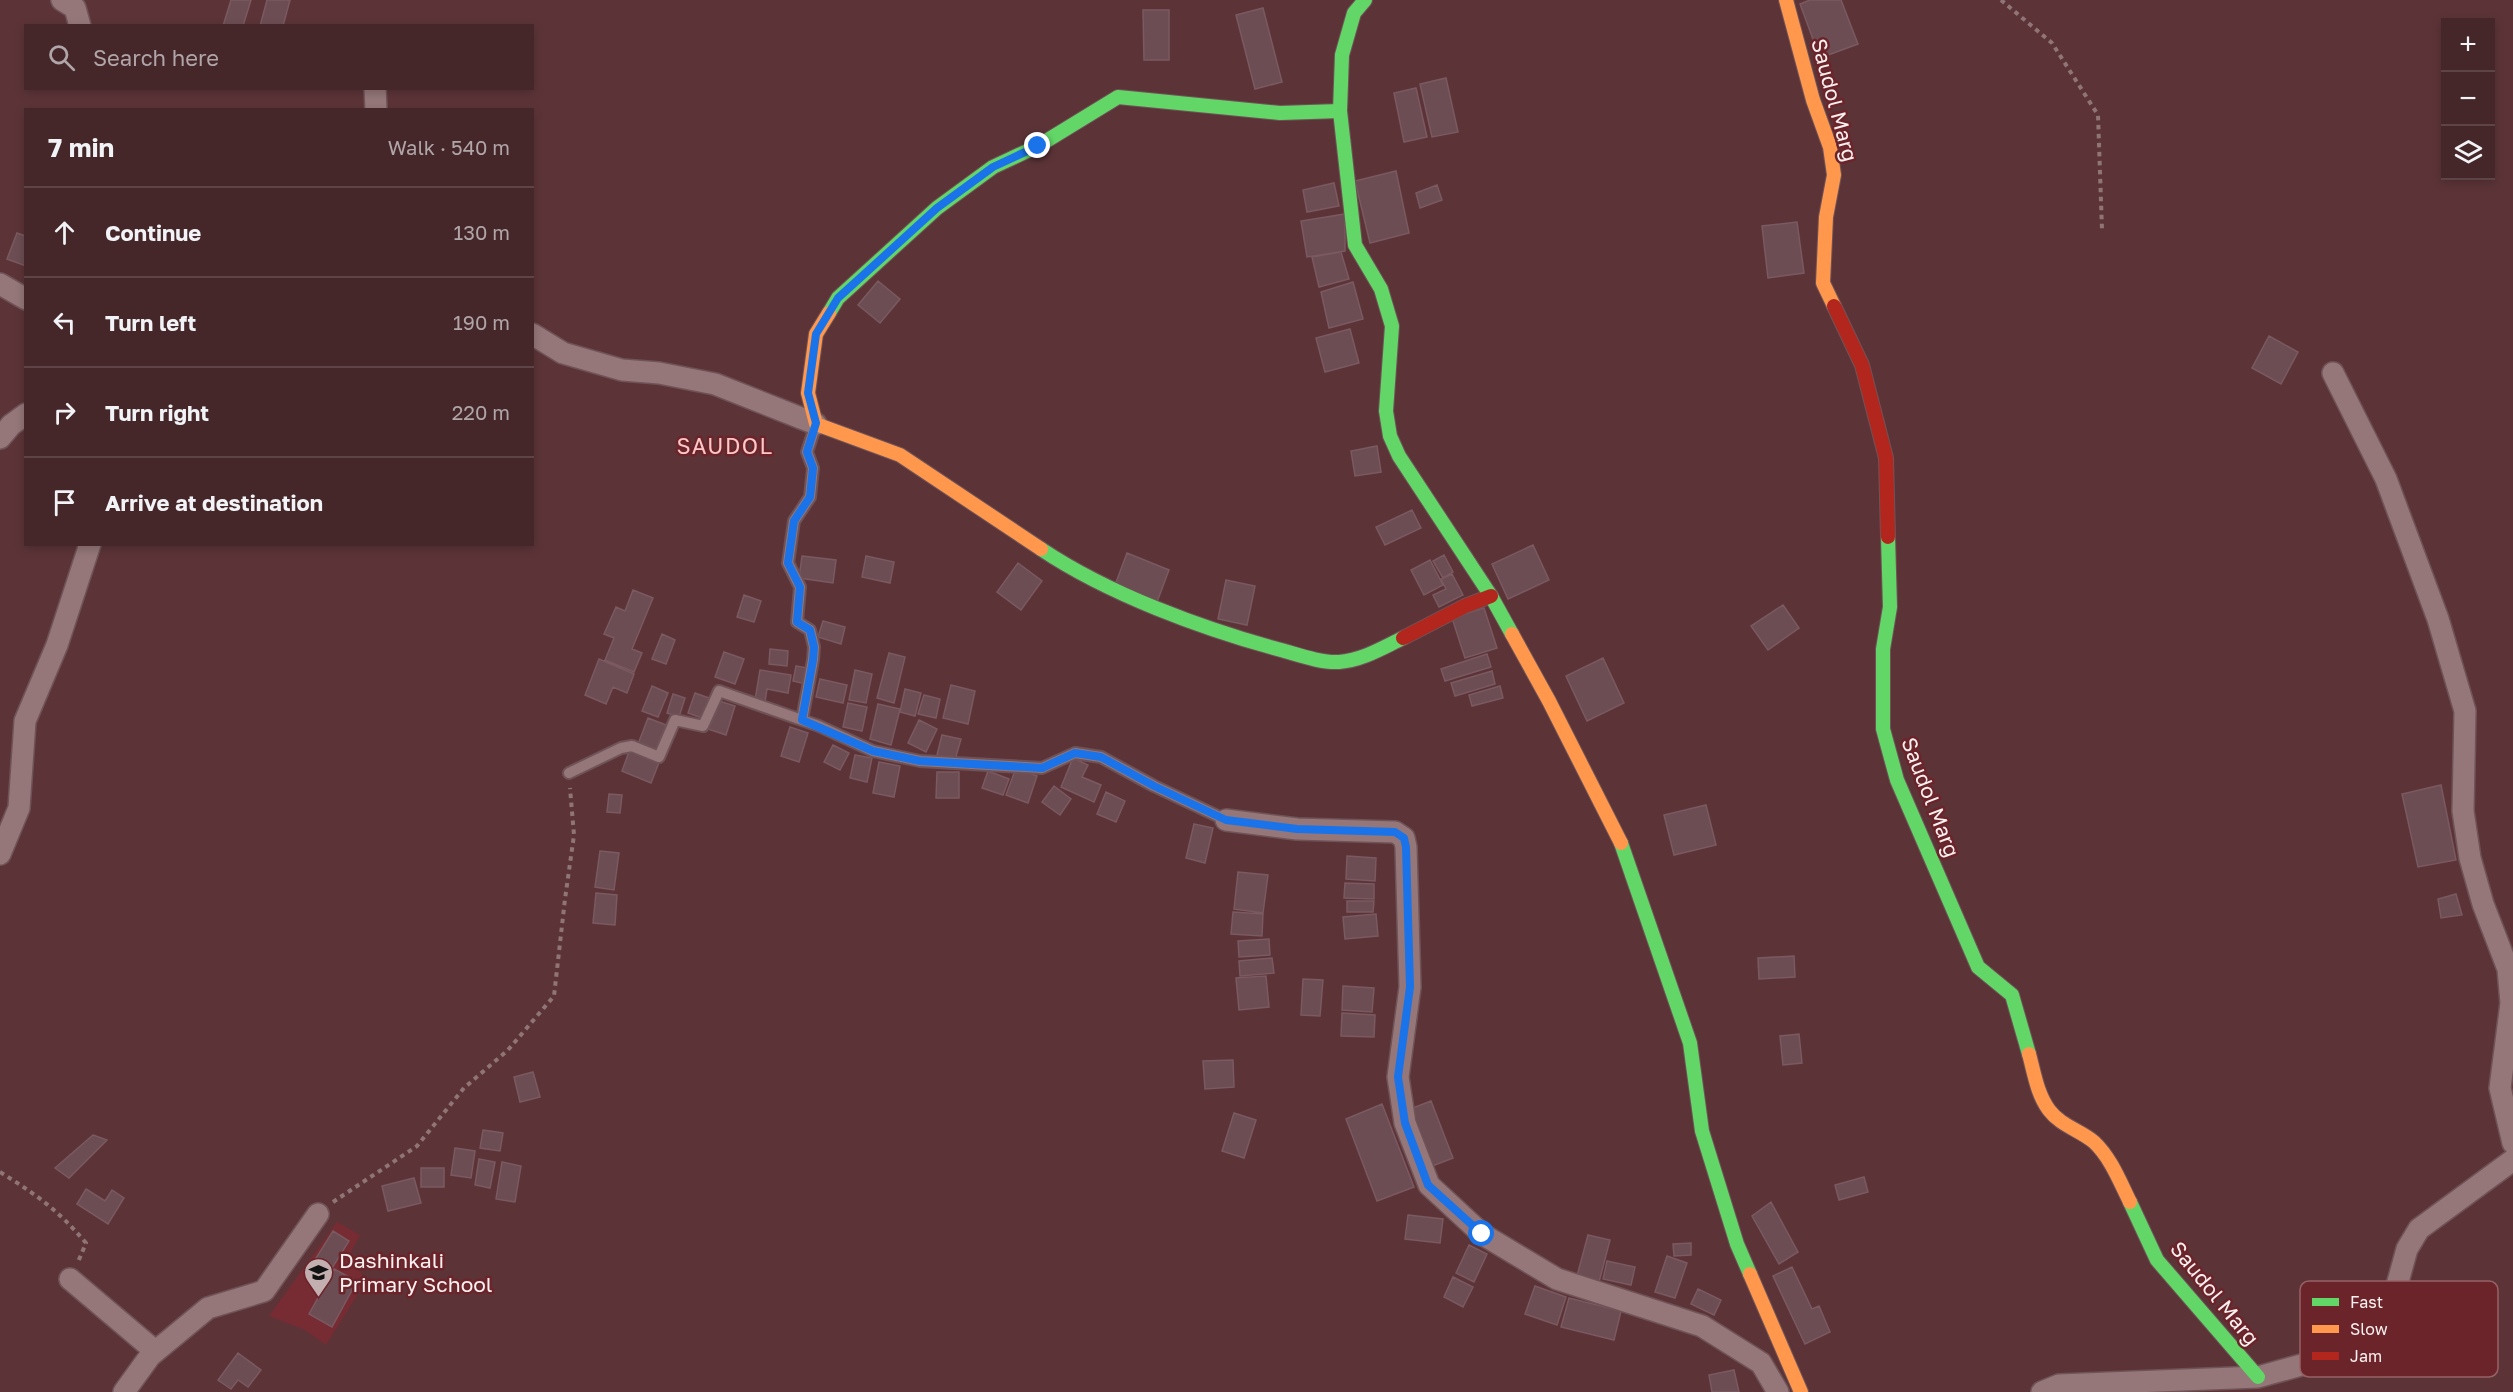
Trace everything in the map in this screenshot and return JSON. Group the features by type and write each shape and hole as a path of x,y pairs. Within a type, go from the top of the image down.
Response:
{"street":[{"path":"62,0 75,8 79,24"},
{"path":"1365,0 1354,13 1342,55 1340,111 1355,245 1381,289 1392,326 1386,411 1390,436 1399,456 1491,596 1549,701 1620,840 1690,1043 1702,1131 1737,1244 1801,1392"},
{"name":"Saudol Marg","path":"1786,0 1813,100 1830,147 1834,175 1826,217 1823,283 1862,365 1886,458 1890,607 1883,649 1883,729 1897,780 1978,967 1990,980 2004,985 2012,995 2040,1094 2049,1110 2062,1123 2094,1142 2113,1167 2157,1260 2258,1377"},
{"path":"375,90 376,108"},
{"path":"816,423 808,393 816,334 838,298 937,208 993,167 1038,146 1118,97 1280,112 1340,111"},
{"path":"0,284 24,298"},
{"path":"534,335 563,353 622,370 715,384 900,455 1068,567 1167,612 1248,641 1304,656 1338,662 1365,657 1465,606 1491,596"},
{"path":"2333,373 2386,479 2438,619 2465,711 2463,811 2470,858 2483,903 2508,969 2511,1003 2500,1088 2513,1143"},
{"path":"0,438 11,425 24,415"},
{"path":"0,854 19,808 25,721 57,645 89,546"},
{"path":"1226,820 1297,829 1395,832 1404,838 1410,987 1398,1077 1405,1123 1428,1185 1482,1234 1557,1279 1702,1326 1761,1363 1778,1392"},
{"path":"2398,1281 2407,1249 2419,1229 2513,1160"},
{"path":"124,1392 155,1351 208,1308 264,1291 318,1214"},
{"path":"70,1279 155,1351"},
{"path":"2042,1392 2059,1385 2258,1377 2300,1365"}],"lane":[{"path":"802,720 814,647 810,630 797,622 800,587 788,563 794,521 810,497 813,468 807,452 816,423"},
{"path":"569,773 621,748 632,746 659,757 675,720 703,726 719,692 802,720 873,751 920,761 1042,768 1075,753 1101,757 1154,786 1226,820"}],"path":[{"path":"2001,0 2052,43 2098,116 2102,230"},
{"path":"318,1214 362,1181 417,1146 464,1088 508,1050 554,996 564,899 574,835 569,773"},
{"path":"0,1173 31,1190 65,1219 86,1243 70,1279"}],"shaded area":[{"name":"Dashinkali Primary School","path":"337,1222 360,1235 350,1254 366,1281 326,1345 305,1330 269,1316"}],"building":[{"path":"231,0 251,0 244,24 224,24"},
{"path":"267,0 290,0 284,24 261,24"},
{"path":"1810,0 1841,0 1858,44 1820,58 1800,4"},
{"path":"1263,8 1282,82 1255,89 1236,15"},
{"path":"1143,10 1169,10 1169,60 1144,60"},
{"path":"1446,78 1458,132 1432,137 1420,84"},
{"path":"1416,88 1427,137 1404,142 1394,93"},
{"path":"1396,171 1409,233 1370,243 1355,181"},
{"path":"1334,183 1339,206 1307,212 1303,190"},
{"path":"1437,185 1442,200 1420,208 1416,193"},
{"path":"1345,214 1345,251 1307,257 1301,221"},
{"path":"1797,222 1804,273 1768,278 1762,226"},
{"path":"17,233 24,235 24,265 7,259"},
{"path":"1341,252 1349,279 1319,287 1312,257"},
{"path":"878,281 900,299 880,323 858,305"},
{"path":"1353,282 1363,319 1329,328 1321,292"},
{"path":"1350,329 1359,363 1325,372 1316,338"},
{"path":"2269,336 2298,352 2281,384 2252,368"},
{"path":"1377,446 1381,472 1355,476 1351,451"},
{"path":"1412,510 1421,528 1385,545 1376,527"},
{"path":"1533,545 1549,580 1508,599 1492,564"},
{"path":"1127,553 1169,570 1157,602 1115,585"},
{"path":"1444,555 1453,572 1443,578 1433,561"},
{"path":"802,556 836,560 833,583 799,578"},
{"path":"866,556 894,562 890,583 862,577"},
{"path":"1430,560 1443,585 1424,595 1411,570"},
{"path":"1018,563 1042,581 1021,610 997,592"},
{"path":"1452,574 1463,595 1439,607 1433,595 1446,589 1441,579"},
{"path":"1226,580 1255,586 1247,625 1218,619"},
{"path":"633,590 653,598 632,649 642,653 634,672 605,660 614,638 604,634 616,607 625,611"},
{"path":"744,595 761,601 754,622 737,617"},
{"path":"1783,605 1799,628 1768,650 1751,626"},
{"path":"1484,608 1497,648 1465,658 1452,618"},
{"path":"823,621 845,627 841,644 818,637"},
{"path":"662,634 675,640 666,664 652,659"},
{"path":"770,649 788,651 787,666 769,664"},
{"path":"724,652 744,659 735,684 715,677"},
{"path":"889,653 905,657 894,703 877,698"},
{"path":"1487,654 1491,667 1445,681 1441,669"},
{"path":"1603,658 1624,703 1587,721 1566,676"},
{"path":"599,659 634,674 627,693 613,687 606,704 585,695"},
{"path":"796,666 808,668 806,684 793,681"},
{"path":"760,670 791,675 788,693 767,689 765,702 755,700"},
{"path":"855,670 872,674 866,703 849,700"},
{"path":"1492,671 1495,684 1455,696 1451,683"},
{"path":"820,679 847,685 843,703 816,697"},
{"path":"951,685 975,691 968,724 943,718"},
{"path":"652,686 668,693 658,717 642,711"},
{"path":"1500,686 1503,698 1472,706 1469,695"},
{"path":"905,689 921,693 915,716 900,712"},
{"path":"695,693 709,698 702,718 688,713"},
{"path":"673,694 685,698 679,717 667,713"},
{"path":"924,695 940,699 936,718 918,714"},
{"path":"716,700 735,706 726,735 708,729"},
{"path":"848,703 867,707 862,731 843,727"},
{"path":"878,704 900,709 891,745 870,739"},
{"path":"648,718 666,725 655,751 638,744"},
{"path":"919,720 937,729 926,752 908,743"},
{"path":"790,727 808,733 799,762 781,756"},
{"path":"942,735 961,739 955,760 937,755"},
{"path":"833,745 849,753 840,770 824,762"},
{"path":"630,749 660,760 651,783 622,771"},
{"path":"855,755 872,758 867,782 850,778"},
{"path":"1073,758 1088,765 1082,777 1101,785 1094,802 1061,787"},
{"path":"879,762 900,766 894,797 873,793"},
{"path":"1016,768 1037,776 1028,803 1006,795"},
{"path":"988,771 1009,779 1003,795 982,788"},
{"path":"937,772 959,772 959,798 936,798"},
{"path":"2441,785 2456,860 2418,867 2402,794"},
{"path":"1054,786 1071,799 1060,815 1042,802"},
{"path":"1106,792 1125,801 1116,822 1097,814"},
{"path":"609,794 622,795 620,813 607,812"},
{"path":"1706,805 1716,845 1674,855 1664,815"},
{"path":"1194,824 1213,828 1205,863 1186,858"},
{"path":"600,851 619,853 614,890 595,887"},
{"path":"1347,856 1376,858 1375,881 1346,879"},
{"path":"1238,872 1268,875 1263,913 1234,909"},
{"path":"1345,883 1374,884 1374,899 1344,898"},
{"path":"596,893 617,895 615,925 593,923"},
{"path":"2456,894 2462,915 2441,918 2438,899"},
{"path":"1347,901 1374,901 1373,912 1347,912"},
{"path":"1233,912 1263,914 1262,936 1231,934"},
{"path":"1376,914 1378,936 1345,939 1343,917"},
{"path":"1269,939 1270,955 1239,957 1238,941"},
{"path":"1794,956 1795,977 1759,979 1758,958"},
{"path":"1272,958 1274,973 1240,976 1239,961"},
{"path":"1266,976 1269,1007 1239,1010 1236,978"},
{"path":"1303,979 1323,980 1320,1016 1301,1015"},
{"path":"1343,986 1374,988 1372,1012 1342,1010"},
{"path":"1342,1013 1375,1015 1374,1037 1341,1036"},
{"path":"1799,1034 1802,1063 1783,1065 1780,1036"},
{"path":"1233,1060 1234,1087 1205,1089 1203,1061"},
{"path":"533,1072 540,1097 520,1102 514,1077"},
{"path":"1431,1101 1453,1158 1427,1168 1405,1111"},
{"path":"1382,1104 1414,1187 1377,1201 1346,1119"},
{"path":"1234,1113 1256,1120 1244,1158 1222,1151"},
{"path":"483,1130 503,1133 500,1151 480,1148"},
{"path":"93,1135 107,1140 69,1178 55,1168"},
{"path":"455,1148 475,1151 471,1178 451,1175"},
{"path":"479,1159 495,1162 490,1188 475,1185"},
{"path":"502,1162 521,1166 515,1202 496,1199"},
{"path":"421,1168 444,1168 444,1187 421,1187"},
{"path":"1864,1177 1868,1192 1839,1200 1835,1185"},
{"path":"414,1178 421,1203 388,1211 382,1186"},
{"path":"86,1189 105,1201 112,1190 124,1198 108,1224 77,1204"},
{"path":"1771,1202 1798,1252 1779,1264 1752,1216"},
{"path":"1408,1215 1443,1219 1440,1243 1405,1239"},
{"path":"333,1231 349,1241 327,1276 311,1266"},
{"path":"1588,1235 1610,1240 1599,1282 1577,1276"},
{"path":"1691,1243 1691,1255 1674,1256 1673,1244"},
{"path":"1469,1245 1487,1254 1474,1282 1456,1273"},
{"path":"1667,1256 1687,1263 1675,1298 1655,1292"},
{"path":"1607,1261 1635,1267 1631,1285 1603,1279"},
{"path":"1792,1267 1812,1309 1819,1306 1830,1332 1805,1344 1773,1276"},
{"path":"334,1269 357,1281 332,1327 309,1314"},
{"path":"1453,1277 1473,1287 1463,1307 1444,1297"},
{"path":"1535,1286 1566,1297 1557,1325 1525,1314"},
{"path":"1698,1289 1721,1300 1714,1315 1691,1304"},
{"path":"1569,1298 1621,1311 1614,1340 1561,1327"},
{"path":"238,1353 261,1370 248,1387 238,1380 231,1389 218,1380"},
{"path":"1734,1370 1739,1392 1712,1392 1709,1375"}],"traffic: fast":[{"path":"1365,0 1354,13 1342,55 1340,111 1355,245 1381,289 1392,326 1386,411 1390,436 1399,456 1491,596 1512,634"},
{"path":"829,313 838,298 937,208 993,167 1038,146 1118,97 1280,113 1340,111"},
{"path":"1888,537 1890,607 1883,649 1883,729 1897,780 1978,967 2012,995 2029,1054"},
{"path":"1041,549 1096,581 1188,621 1310,658 1332,662 1348,661 1372,653 1403,638"},
{"path":"1621,843 1690,1043 1702,1131 1737,1244 1750,1274"},
{"path":"2130,1202 2157,1260 2258,1377"}],"traffic: slow":[{"path":"1786,0 1813,100 1830,147 1834,175 1826,217 1823,283 1834,306"},
{"path":"829,313 816,334 808,393 816,424 900,455 1041,549"},
{"path":"1512,634 1549,701 1621,843"},
{"path":"2029,1054 2039,1090 2049,1110 2059,1120 2089,1138 2100,1148 2115,1170 2130,1202"},
{"path":"1750,1274 1801,1392"}],"traffic: jam":[{"path":"1834,306 1862,365 1886,458 1888,537"},
{"path":"1403,638 1465,606 1491,596"}],"place":[{"name":"Dashinkali Primary School","path":"318,1298"}],"district":[{"name":"SAUDOL","path":"725,445"}],"route":[{"path":"1038,146 993,167 937,208 838,298 816,334 808,393 816,423 807,452 813,468 810,497 794,521 788,563 800,587 797,622 810,630 814,647 802,720 873,751 920,761 1042,768 1075,753 1101,757 1154,786 1226,820 1297,829 1395,832 1404,838 1410,987 1398,1077 1405,1123 1428,1185 1482,1234"}]}
